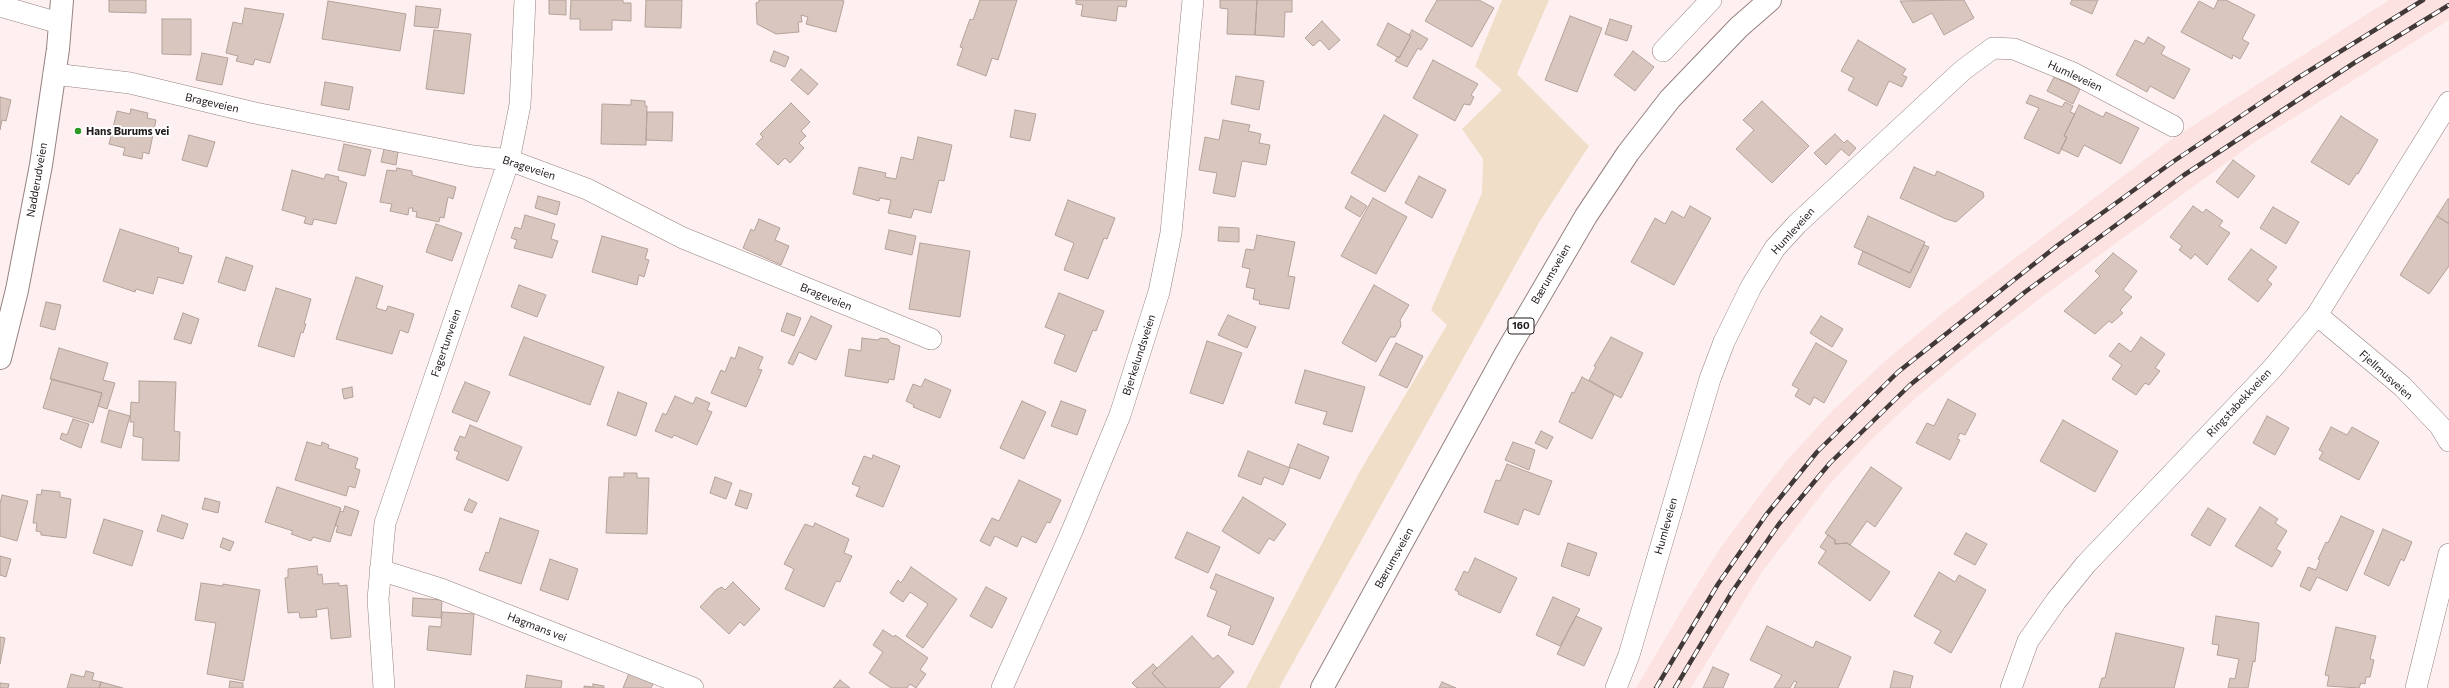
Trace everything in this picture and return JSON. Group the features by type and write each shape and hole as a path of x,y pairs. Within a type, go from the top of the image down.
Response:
{"main road":[{"name":"Nadderudveien","path":"0,358 17,290 41,165 54,74 62,0"},
{"name":"Bærumsveien","path":"1322,688 1510,346 1586,216 1628,153 1670,99 1724,41 1770,0"}],"street":[{"name":"Fagertunveien","path":"384,688 378,599 385,523 509,160 520,105 525,0"},
{"name":"Bjerkelundsveien","path":"1002,688 1069,538 1120,415 1159,292 1171,232 1193,0"},
{"path":"1663,51 1711,0"},
{"path":"0,6 60,23"},
{"name":"Humleveien","path":"1616,688 1629,655 1712,373 1751,287 1775,248 1797,224 1963,70 1993,48 2014,49 2073,73 2173,126"},
{"name":"Brageveien","path":"54,74 130,83 270,116 473,156 509,160 587,189 683,238 931,340"},
{"name":"Ringstabekkveien","path":"2011,688 2028,641 2056,601 2086,564 2272,369 2317,315 2449,102"},
{"name":"Fjellmusveien","path":"2317,315 2402,386 2440,426 2449,441"},
{"path":"2416,688 2449,554"},
{"name":"Hagmans vei","path":"380,570 441,589 692,688"}],"shaded area":[{"path":"1502,0 1549,0 1517,74 1589,146 1540,221 1279,688 1246,688 1360,471 1447,325 1431,310 1482,193 1483,159 1462,129 1502,90 1475,66"},
{"path":"2389,0 2449,0 2449,20 2252,144 2038,300 1976,348 1918,396 1872,439 1828,486 1762,572 1691,688 1636,688 1721,547 1762,492 1789,458 1833,410 1885,361 1944,312 2172,139"}],"building":[{"path":"109,0 146,0 146,13 109,12"},
{"path":"549,0 566,0 566,15 549,14"},
{"path":"571,0 623,0 623,3 631,3 631,21 612,20 612,30 580,30 580,19 570,19"},
{"path":"646,0 682,0 681,28 645,27"},
{"path":"759,0 844,1 836,32 806,24 808,17 801,15 802,22 798,22 799,32 776,34 757,24 756,3 759,2"},
{"path":"980,0 1017,0 998,60 992,58 986,76 957,65 963,48 960,47 970,19 973,20"},
{"path":"1076,0 1127,0 1126,7 1118,6 1116,21 1081,16 1083,5 1076,4"},
{"path":"1220,0 1257,0 1255,35 1227,34 1228,9 1220,8"},
{"path":"1257,0 1292,0 1292,12 1285,12 1284,37 1255,35"},
{"path":"1437,0 1479,0 1494,8 1472,47 1425,21"},
{"path":"1964,0 1974,18 1944,35 1932,13 1913,23 1900,1"},
{"path":"2072,0 2098,0 2092,14 2070,4"},
{"path":"2218,0 2226,0 2255,15 2242,39 2249,43 2240,59 2233,55 2232,59 2181,32 2199,1 2214,9"},
{"path":"328,1 406,14 400,51 322,39"},
{"path":"416,6 441,9 438,28 414,26"},
{"path":"245,8 284,14 270,63 255,59 253,65 236,61 238,56 226,53 233,22 242,24"},
{"path":"1570,16 1602,28 1577,92 1545,80"},
{"path":"162,19 191,19 191,55 162,54"},
{"path":"1610,19 1632,26 1627,41 1605,34"},
{"path":"1322,21 1340,40 1329,50 1320,40 1313,46 1305,38"},
{"path":"1388,23 1411,36 1399,58 1377,45"},
{"path":"434,30 471,34 464,94 426,89"},
{"path":"1412,30 1428,39 1421,50 1418,48 1407,67 1395,61 1398,56 1399,58 1411,36 1409,35"},
{"path":"2148,37 2165,47 2161,54 2190,69 2174,99 2150,86 2147,92 2116,75 2135,40 2144,44"},
{"path":"1858,40 1906,69 1902,75 1907,77 1902,87 1889,81 1877,106 1848,90 1854,78 1841,71"},
{"path":"774,51 789,57 785,67 770,61"},
{"path":"1633,51 1654,67 1635,91 1614,75"},
{"path":"202,53 228,58 222,85 196,80"},
{"path":"1433,60 1478,84 1471,95 1474,97 1470,105 1464,104 1455,121 1413,98"},
{"path":"801,69 818,84 808,95 791,80"},
{"path":"1236,76 1264,81 1259,110 1231,104"},
{"path":"2054,77 2080,89 2073,104 2047,91"},
{"path":"325,82 353,87 349,110 321,105"},
{"path":"2030,95 2062,107 2065,102 2073,106 2070,112 2075,114 2064,136 2067,137 2059,154 2024,138 2039,108 2026,103"},
{"path":"0,97 11,100 6,121 2,120 0,130"},
{"path":"631,100 645,101 645,106 647,106 646,145 601,144 602,104 631,105"},
{"path":"1762,101 1809,146 1772,183 1736,149 1754,130 1743,120"},
{"path":"791,103 810,122 801,131 806,136 799,143 804,148 790,163 785,158 778,165 756,144 763,137 760,134"},
{"path":"2079,105 2103,117 2106,112 2139,128 2121,164 2084,145 2078,157 2061,149 2067,137 2064,136"},
{"path":"131,109 148,113 147,118 156,120 149,154 143,152 142,159 123,155 125,148 109,144 117,111 130,114"},
{"path":"1015,110 1036,114 1030,141 1010,137"},
{"path":"647,112 673,112 672,141 646,140"},
{"path":"1384,115 1418,135 1385,192 1351,173"},
{"path":"2341,116 2378,140 2358,174 2357,173 2349,185 2311,162"},
{"path":"1223,120 1250,125 1248,131 1261,134 1259,143 1270,145 1266,165 1242,161 1235,197 1213,193 1217,173 1199,170 1205,137 1219,140"},
{"path":"1835,134 1844,143 1847,140 1856,148 1849,156 1841,149 1826,165 1814,153"},
{"path":"189,135 215,142 207,167 182,160"},
{"path":"918,137 952,145 944,181 939,180 931,213 914,209 911,218 888,213 891,200 880,198 879,201 853,194 859,167 886,173 885,177 896,179 901,157 913,160"},
{"path":"344,144 371,150 365,176 338,170"},
{"path":"384,149 398,152 396,165 381,162"},
{"path":"2233,160 2255,176 2238,198 2216,182"},
{"path":"1914,167 1935,176 1937,171 1983,192 1984,197 1956,222 1946,219 1900,198"},
{"path":"397,168 412,171 412,175 456,187 453,199 448,197 444,218 440,217 439,222 416,217 417,212 412,211 413,208 409,208 408,215 390,211 392,204 380,202 387,170 396,171"},
{"path":"292,170 324,179 326,174 339,177 338,180 347,183 336,224 314,219 312,225 304,223 306,217 282,210"},
{"path":"1419,176 1446,190 1432,218 1405,203"},
{"path":"538,196 560,202 557,215 535,208"},
{"path":"1351,196 1367,206 1360,217 1345,208"},
{"path":"1373,198 1407,217 1376,274 1341,256"},
{"path":"2449,199 2449,224 2437,216"},
{"path":"1068,200 1115,218 1107,239 1104,238 1088,279 1064,270 1074,243 1055,235"},
{"path":"1690,206 1711,218 1674,285 1631,262 1655,218 1665,224 1672,211 1684,218"},
{"path":"2193,206 2203,213 2206,209 2223,221 2219,226 2230,233 2207,265 2195,254 2191,259 2179,250 2182,246 2170,237"},
{"path":"2273,207 2299,222 2286,244 2260,228"},
{"path":"525,215 555,224 551,239 558,241 552,258 514,248 517,240 511,238 515,227 521,229"},
{"path":"1868,216 1925,242 1910,273 1854,247"},
{"path":"2437,216 2449,224 2449,266 2429,294 2400,275"},
{"path":"759,219 780,228 775,240 789,246 781,265 743,248 751,229 754,231"},
{"path":"436,224 462,233 452,261 426,252"},
{"path":"1219,227 1239,228 1239,242 1218,241"},
{"path":"120,229 179,248 178,252 192,256 183,284 158,277 153,294 136,289 135,292 103,281"},
{"path":"889,230 916,236 912,255 885,249"},
{"path":"1257,235 1295,242 1288,276 1295,277 1289,309 1259,304 1260,301 1253,299 1255,289 1246,287 1250,269 1242,267 1246,249 1254,250"},
{"path":"602,236 648,249 645,259 649,260 644,277 639,275 637,285 592,272"},
{"path":"920,243 970,251 960,317 909,309"},
{"path":"1924,245 1929,247 1910,288 1858,264 1863,251 1910,273"},
{"path":"2251,249 2277,267 2267,280 2272,284 2258,302 2228,279"},
{"path":"2113,253 2137,271 2123,290 2132,297 2120,310 2123,313 2112,323 2109,321 2095,334 2064,311 2100,276 2095,271"},
{"path":"226,257 253,266 245,291 218,282"},
{"path":"356,277 383,286 376,308 386,311 388,306 414,314 408,333 400,330 392,354 336,339"},
{"path":"519,285 546,295 537,317 511,307"},
{"path":"1374,285 1409,305 1400,320 1401,326 1395,337 1390,337 1376,362 1342,343"},
{"path":"276,288 311,299 304,324 306,324 303,333 301,332 294,357 258,346"},
{"path":"1059,293 1104,311 1096,331 1093,330 1076,372 1054,363 1065,335 1045,327"},
{"path":"46,302 61,305 55,330 40,326"},
{"path":"183,313 199,319 191,344 174,339"},
{"path":"787,313 801,318 794,336 781,331"},
{"path":"1228,315 1256,327 1247,348 1218,335"},
{"path":"811,316 832,326 816,360 799,352 793,365 788,363"},
{"path":"1821,316 1843,329 1832,347 1810,333"},
{"path":"524,337 604,367 590,405 509,375"},
{"path":"1611,337 1643,353 1621,398 1589,380 1596,367 1594,366"},
{"path":"2141,337 2165,354 2155,368 2160,371 2149,385 2145,383 2136,395 2112,379 2122,365 2109,356 2119,343 2131,352"},
{"path":"862,338 877,340 881,338 888,339 891,343 900,346 894,380 889,379 888,383 845,376 849,349 861,351"},
{"path":"1207,341 1242,353 1223,404 1190,393"},
{"path":"1396,343 1423,356 1407,388 1379,375"},
{"path":"1816,343 1847,361 1824,403 1814,397 1810,405 1795,396 1799,389 1792,385"},
{"path":"739,347 763,357 758,369 762,370 746,407 711,393 721,370 725,372 731,357 735,359"},
{"path":"59,348 108,363 103,380 115,383 107,409 98,406 102,393 50,379"},
{"path":"1305,370 1365,387 1352,432 1323,424 1327,412 1295,403"},
{"path":"1582,377 1614,395 1592,439 1559,422 1572,392 1574,393"},
{"path":"52,379 102,393 93,423 43,408"},
{"path":"925,379 951,390 940,418 913,407 914,405 906,401 913,384 921,387"},
{"path":"139,381 176,382 174,431 180,432 179,461 142,460 143,438 133,436 134,422 130,422 131,402 139,403"},
{"path":"465,382 490,392 477,422 452,412"},
{"path":"352,387 353,397 344,399 342,389"},
{"path":"618,392 647,403 636,436 607,425"},
{"path":"675,396 693,404 696,397 710,403 707,410 712,412 697,445 674,435 672,438 655,431 663,413 666,415"},
{"path":"1948,399 1976,414 1965,435 1960,433 1957,439 1960,440 1950,460 1916,443 1927,423 1934,426"},
{"path":"1022,401 1046,412 1024,459 1000,448"},
{"path":"1061,401 1086,410 1077,435 1051,426"},
{"path":"109,410 130,416 121,448 101,442"},
{"path":"2267,416 2289,428 2275,455 2253,443"},
{"path":"73,419 89,424 81,448 60,439 62,433 67,435"},
{"path":"2063,420 2118,451 2095,492 2040,461"},
{"path":"470,425 522,447 508,481 456,459 459,452 454,450 460,436 465,438"},
{"path":"2331,427 2347,435 2352,427 2379,442 2359,480 2319,459 2323,452 2319,450"},
{"path":"1541,431 1553,437 1547,449 1535,443"},
{"path":"307,442 321,446 322,442 329,445 328,448 358,458 355,468 360,470 355,488 349,486 346,496 295,480"},
{"path":"1513,442 1535,450 1529,470 1505,460"},
{"path":"1298,444 1329,457 1320,479 1289,467"},
{"path":"1248,451 1290,468 1283,485 1264,477 1261,485 1238,476"},
{"path":"873,455 900,466 883,507 856,496 860,487 852,484 864,456 872,459"},
{"path":"1507,464 1552,481 1539,515 1524,509 1518,525 1484,512 1496,480 1500,481"},
{"path":"1871,467 1902,488 1875,527 1867,521 1850,545 1847,543 1835,544 1835,540 1825,533"},
{"path":"624,473 637,473 637,478 649,478 647,534 606,533 609,477 624,477"},
{"path":"715,477 732,483 726,499 710,493"},
{"path":"1019,480 1061,500 1050,523 1047,522 1036,543 1022,536 1017,547 995,536 990,546 980,541 992,518 999,521"},
{"path":"277,487 341,508 330,542 313,537 311,541 291,534 293,531 265,522"},
{"path":"42,490 60,492 60,497 71,499 66,538 41,535 41,532 36,531 37,523 33,523 37,494 41,495"},
{"path":"740,490 752,494 747,509 735,505"},
{"path":"2,495 28,501 17,541 0,536 0,504"},
{"path":"1243,497 1286,524 1274,541 1269,538 1259,554 1222,531"},
{"path":"205,498 220,502 218,513 202,509"},
{"path":"469,499 477,503 472,513 464,510"},
{"path":"345,506 359,511 351,536 336,532 338,526 335,526 340,511 343,512"},
{"path":"2260,507 2278,519 2275,523 2287,531 2276,549 2281,552 2272,567 2235,546"},
{"path":"2208,508 2226,519 2210,546 2191,535"},
{"path":"162,515 188,524 183,539 157,531"},
{"path":"2341,516 2374,531 2347,591 2317,577 2310,591 2300,586 2308,567 2316,570 2320,560 2318,559 2326,542 2328,543"},
{"path":"500,518 539,531 521,584 479,570 486,552 489,553"},
{"path":"104,519 143,531 132,566 93,553"},
{"path":"815,523 849,539 844,553 852,556 840,582 836,581 824,607 785,589 794,569 784,564 805,524 813,527"},
{"path":"2383,529 2412,542 2404,561 2401,559 2389,586 2364,574"},
{"path":"1187,532 1220,547 1208,573 1175,558"},
{"path":"1966,533 1987,544 1975,565 1954,554"},
{"path":"1828,535 1835,540 1835,544 1847,543 1890,572 1870,601 1818,563 1826,551 1820,547"},
{"path":"223,538 234,542 230,551 220,547"},
{"path":"1568,543 1597,553 1589,576 1561,566"},
{"path":"0,556 11,559 6,577 0,575"},
{"path":"1475,558 1517,578 1500,613 1458,594 1459,592 1455,590 1464,571 1468,573"},
{"path":"550,559 578,569 568,600 540,590"},
{"path":"317,566 318,575 322,574 323,584 339,583 339,586 347,585 351,637 331,639 328,608 316,610 317,617 300,618 299,612 288,613 285,578 288,577 288,569"},
{"path":"911,567 957,599 923,648 906,636 928,604 910,592 903,602 890,593 898,580 901,583"},
{"path":"1939,572 1955,582 1959,575 1986,590 1951,653 1934,643 1941,631 1914,616"},
{"path":"1216,574 1274,598 1253,645 1228,635 1231,626 1207,616 1217,591 1210,588"},
{"path":"733,582 760,609 744,626 740,622 729,634 700,607 716,590 722,587 725,590"},
{"path":"201,583 223,586 223,584 260,590 244,681 207,674 216,623 195,620"},
{"path":"986,587 1007,598 992,628 970,616"},
{"path":"1553,597 1580,609 1560,646 1536,635"},
{"path":"413,598 442,600 441,618 412,616"},
{"path":"442,612 474,614 471,655 427,650 429,626 441,627"},
{"path":"1576,616 1602,628 1584,666 1557,654"},
{"path":"2216,616 2259,623 2255,662 2253,661 2248,688 2228,688 2230,678 2235,679 2239,659 2217,655 2219,645 2212,644"},
{"path":"1767,626 1813,648 1816,641 1851,657 1838,688 1794,688 1797,682 1794,681 1790,688 1774,688 1782,675 1750,660"},
{"path":"2336,627 2376,636 2370,659 2374,660 2370,677 2366,677 2365,684 2361,683 2359,688 2327,686 2329,676 2325,675"},
{"path":"883,630 894,637 895,635 928,658 920,670 926,674 916,688 910,684 907,688 891,688 869,673 883,652 873,645"},
{"path":"2116,633 2184,648 2174,688 2099,688 2102,678 2105,678"},
{"path":"1192,636 1213,659 1218,655 1234,672 1219,688 1166,688 1152,673"},
{"path":"0,637 5,638 0,664"},
{"path":"1153,664 1157,668 1152,673 1166,688 1137,688 1132,683"},
{"path":"1713,667 1729,674 1723,688 1703,688"},
{"path":"86,671 94,673 92,680 101,682 99,688 67,688 71,674 84,677"},
{"path":"1894,671 1913,676 1910,688 1890,688"},
{"path":"629,673 654,682 651,688 623,688"},
{"path":"527,675 562,681 561,688 525,688"},
{"path":"840,680 850,688 833,688"},
{"path":"230,681 243,683 243,688 229,688"},
{"path":"101,682 123,688 99,688"},
{"path":"1442,682 1456,688 1439,688"},
{"path":"0,683 9,684 8,688 0,688"},
{"path":"593,684 604,686 604,688 584,688 584,686 593,687"}],"railway":[{"path":"1656,688 1718,584 1766,515 1817,452 1898,372 2058,245 2174,161 2296,79 2423,0"},
{"path":"1675,688 1732,592 1779,524 1830,463 1910,385 2025,292 2184,175 2354,63 2449,5"}],"place":[{"name":"Hans Burums vei","path":"78,131"}]}
